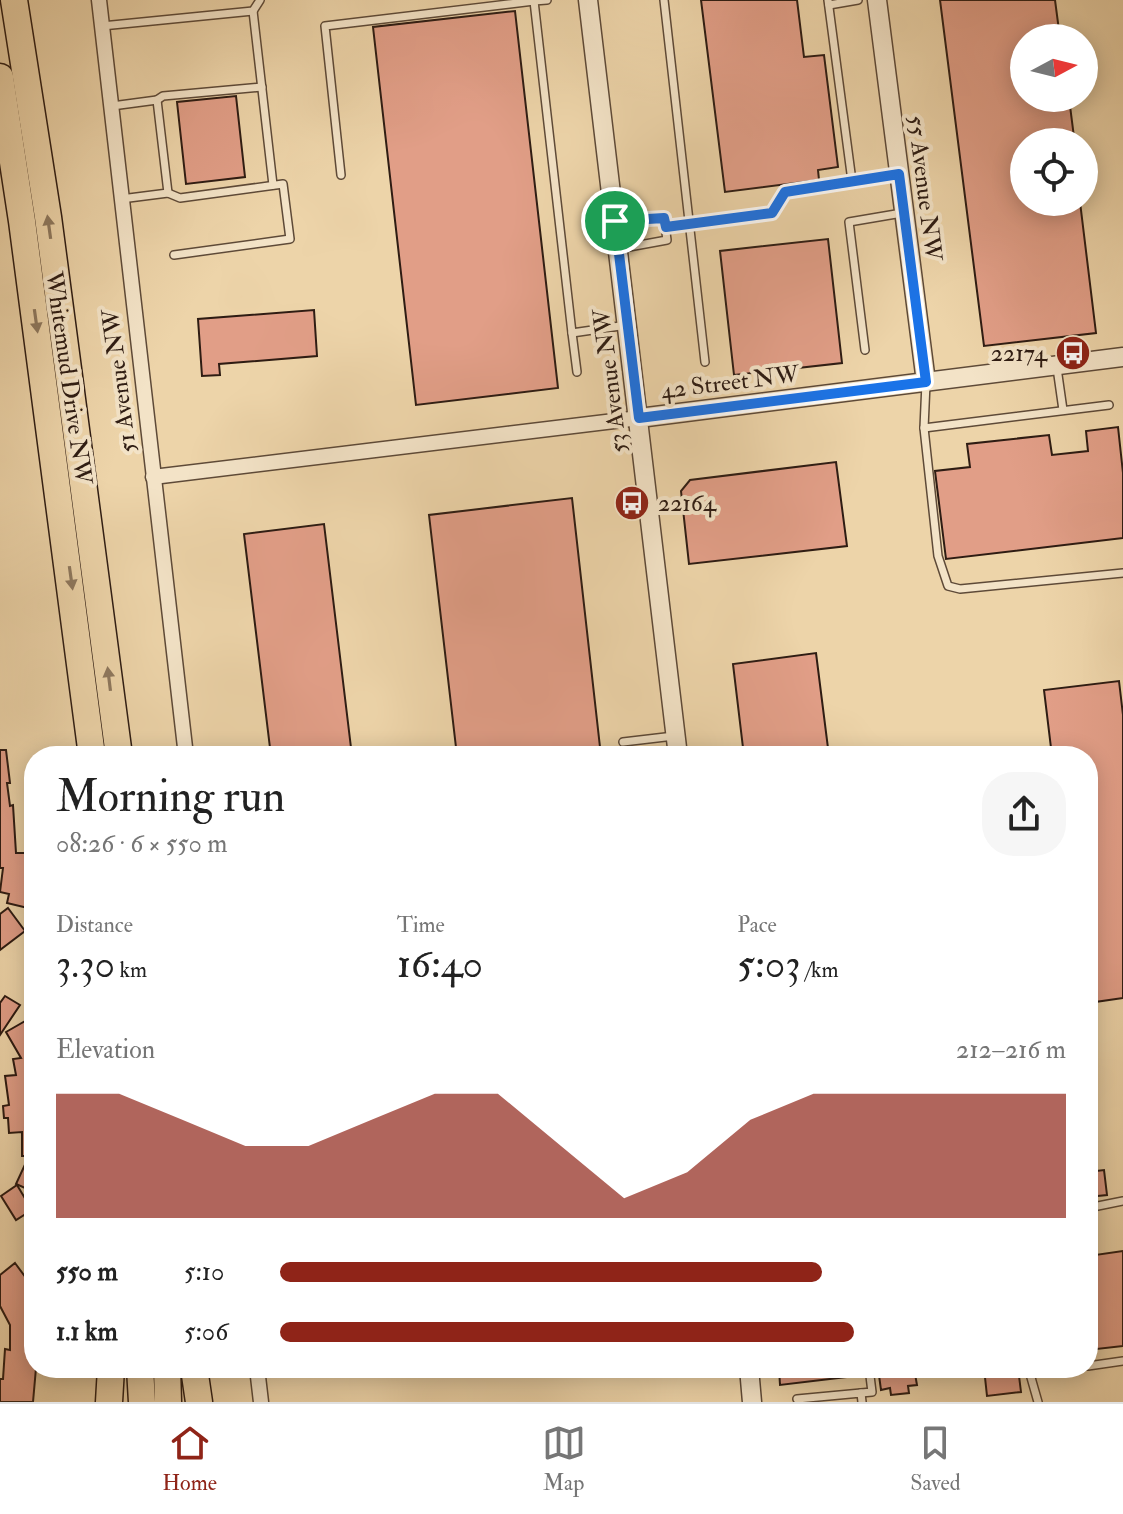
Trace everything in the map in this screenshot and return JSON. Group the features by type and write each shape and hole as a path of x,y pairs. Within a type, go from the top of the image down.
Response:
{"highway":[{"name":"Whitemud Drive NW","path":"14,0 52,248 118,746"},
{"name":"Whitemud Drive NW","path":"0,77 25,236 91,746"},
{"path":"109,1402 110,1378"},
{"path":"141,1378 142,1402"},
{"path":"167,1378 168,1402"},
{"path":"195,1378 199,1402"}],"street":[{"name":"51 Avenue NW","path":"99,0 185,746"},
{"name":"53 Avenue NW","path":"588,0 677,746"},
{"name":"55 Avenue NW","path":"877,0 926,382"},
{"name":"42 Street NW","path":"153,477 1123,357"},
{"path":"258,1378 261,1402"},
{"path":"750,1378 752,1402"}],"lane":[{"path":"260,0 253,11 273,185"},
{"path":"341,175 325,26 547,0"},
{"path":"664,0 705,362"},
{"path":"852,181 828,2 858,0"},
{"path":"534,1 577,372"},
{"path":"102,26 253,11"},
{"path":"110,107 157,100 163,96 262,87"},
{"path":"157,100 168,193"},
{"path":"666,227 772,213 785,192 899,174"},
{"path":"121,199 168,193 180,198 283,184 290,239 174,255"},
{"path":"865,350 849,222 904,213"},
{"path":"615,221 664,218 666,227 667,240 618,249"},
{"path":"572,333 628,325"},
{"path":"1057,365 1063,410"},
{"path":"926,382 924,428 938,556 948,586 960,589 1123,573"},
{"path":"924,428 1109,405"},
{"path":"623,742 676,736"},
{"path":"1098,1206 1123,1201"},
{"path":"1098,1365 1123,1361"},
{"path":"797,1399 862,1398 872,1392 870,1378"},
{"path":"1032,1378 1038,1402"}],"building":[{"path":"701,0 797,0 804,57 824,55 838,167 818,170 819,180 725,192"},
{"path":"940,0 1055,0 1058,24 1010,24 1010,112 1071,112 1073,128 1010,128 1010,216 1082,216 1096,333 984,346"},
{"path":"515,11 558,388 416,405 373,27"},
{"path":"236,96 245,177 186,184 177,102"},
{"path":"828,239 842,363 734,375 720,251"},
{"path":"314,310 317,356 219,364 220,375 202,376 198,319"},
{"path":"1118,427 1123,473 1123,538 946,559 935,471 970,467 967,444 1049,435 1052,455 1088,451 1086,431"},
{"path":"836,462 847,546 689,564 681,491 690,480"},
{"path":"572,498 600,746 456,746 429,515"},
{"path":"324,524 351,746 270,746 244,534"},
{"path":"816,653 828,746 743,746 733,664"},
{"path":"1119,681 1123,715 1123,998 1098,1002 1098,746 1051,746 1044,690"},
{"path":"0,750 6,750 16,853 24,853 24,907 7,903 9,894 0,892 3,868 0,868"},
{"path":"8,908 24,932 0,950 0,914"},
{"path":"5,996 20,1005 0,1035 0,1003"},
{"path":"24,1022 24,1156 22,1132 9,1133 8,1118 4,1118 3,1106 9,1105 5,1076 16,1075 13,1059 21,1058 6,1032"},
{"path":"24,1167 24,1188 16,1184"},
{"path":"1104,1170 1107,1195 1098,1196 1098,1171"},
{"path":"17,1185 24,1197 24,1215 16,1220 1,1196"},
{"path":"1123,1251 1123,1346 1098,1349 1098,1255"},
{"path":"15,1263 24,1275 24,1378 35,1378 33,1402 0,1402 5,1349 10,1350 10,1325 0,1306 0,1275"},
{"path":"780,1378 838,1378 780,1385"},
{"path":"879,1378 916,1378 917,1385 908,1386 909,1393 891,1395 890,1388 881,1390"},
{"path":"985,1378 1019,1378 1021,1392 987,1396"}],"place":[{"name":"22174","path":"1073,353"},
{"name":"22164","path":"632,503"}],"route":[{"path":"899,174 926,382 639,418 615,221 664,218 666,227 772,213 785,192 899,174"}]}
